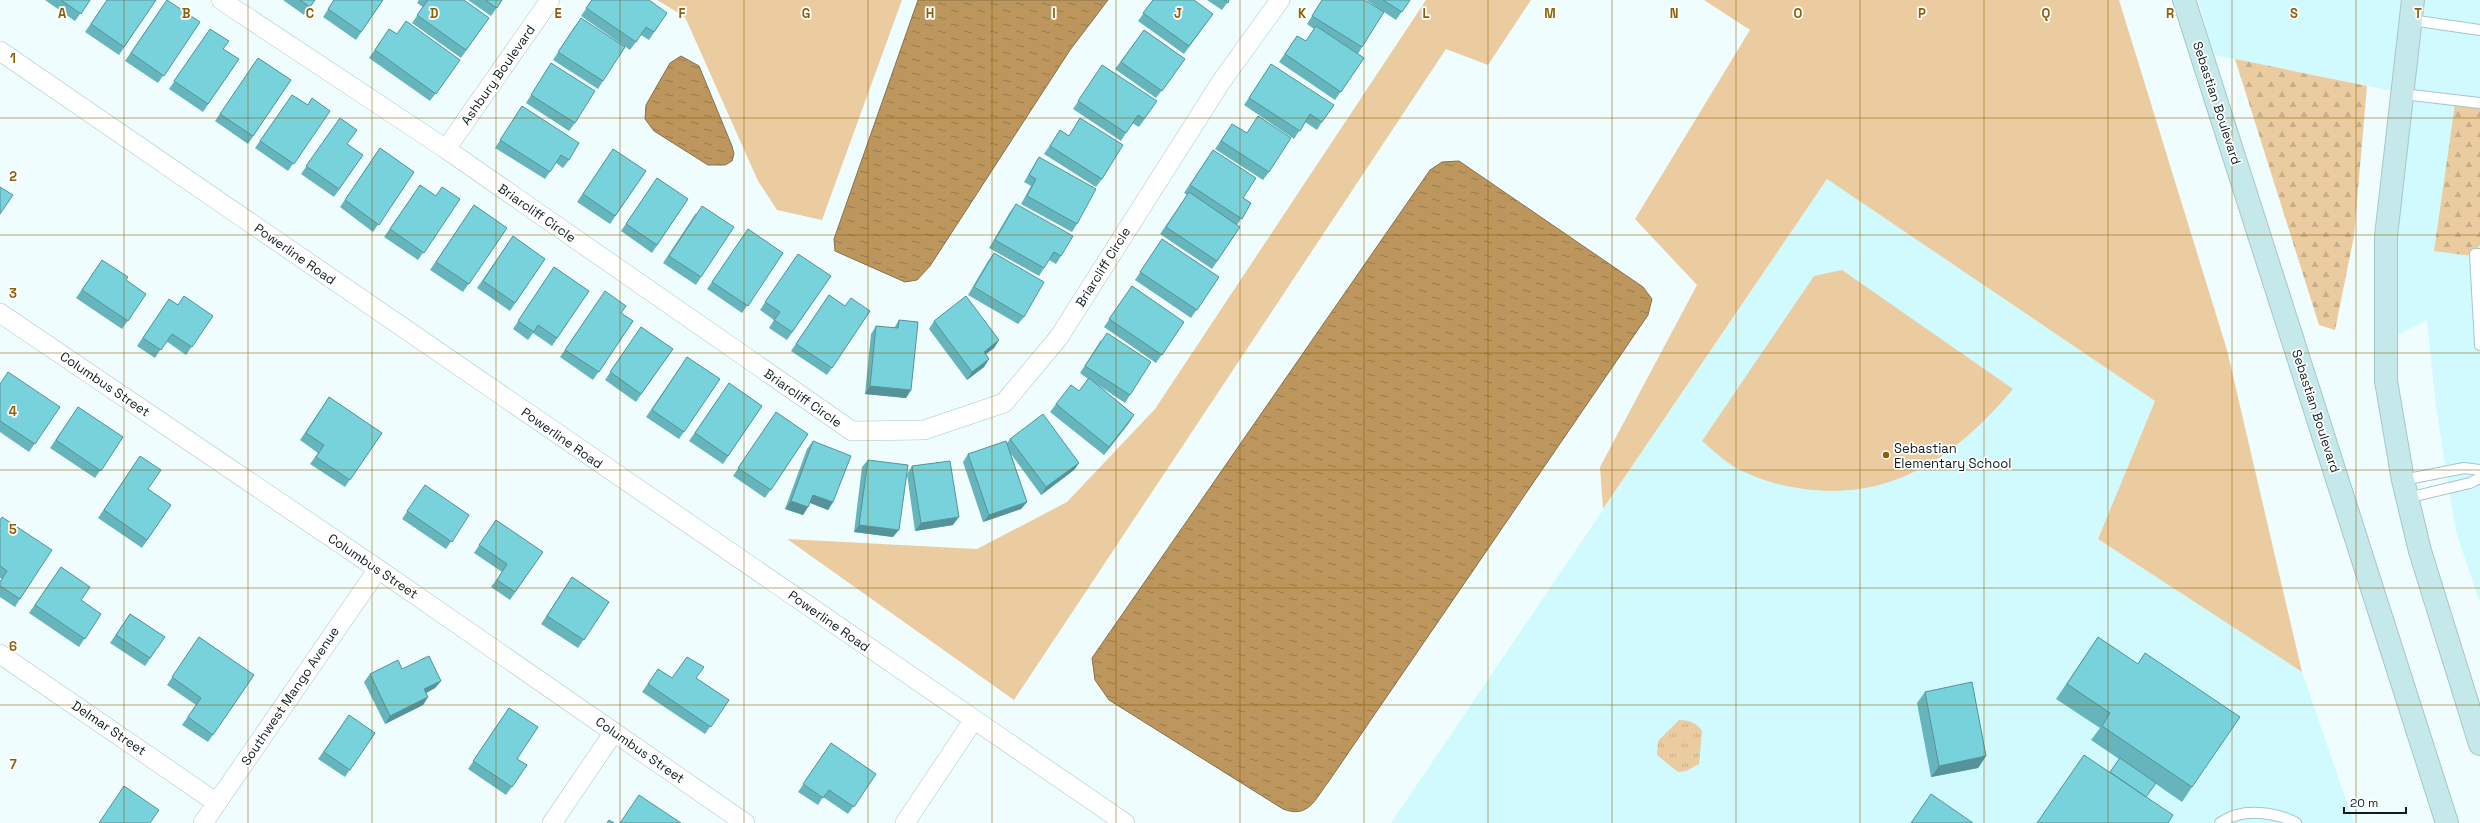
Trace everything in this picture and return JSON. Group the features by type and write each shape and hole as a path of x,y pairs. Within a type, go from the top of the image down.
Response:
{"main road":[{"name":"Sebastian Boulevard","path":"2184,0 2447,823"},
{"path":"2412,10 2386,236 2386,381 2405,489 2420,552 2480,744"}],"street":[{"name":"Briarcliff Circle","path":"221,0 446,149 852,431 924,430 1004,403 1059,337 1221,82 1280,0"},
{"name":"Ashbury Boulevard","path":"446,149 550,0"},
{"name":"Powerline Road","path":"0,51 973,721 1125,823"},
{"name":"Columbus Street","path":"0,313 378,569 745,823"},
{"name":"Southwest Mango Avenue","path":"203,823 378,569"},
{"name":"Delmar Street","path":"0,654 217,803"},
{"path":"904,823 973,721"},
{"path":"552,823 614,732"}],"lane":[{"path":"2412,10 2480,30"},
{"path":"2403,94 2480,103"},
{"path":"2480,254 2475,254 2480,345"},
{"path":"2405,489 2464,468 2480,470"},
{"path":"2405,489 2470,483 2480,478"},
{"path":"2220,823 2237,815 2260,813 2296,823"}],"shaded area":[{"path":"2198,0 2401,0 2392,91 2214,55"},
{"path":"2425,0 2480,0 2480,603 2456,532 2436,407 2427,320 2398,335 2397,238"},
{"name":"Sebastian Elementary School","path":"1827,179 2155,401 2098,539 2302,672 2354,823 1391,823"}],"green space":[{"path":"657,0 902,0 822,220 777,210 758,181 685,17"},
{"path":"1426,0 1531,0 1488,65 1446,49 1014,700 787,539 977,549 1067,502 1155,409"},
{"path":"1704,0 2119,0 2227,350 2302,672 2098,539 2155,401 1827,179 1603,509 1600,467 1697,285 1635,219 1750,30"},
{"path":"2235,59 2367,86 2354,236 2335,330 2319,325"},
{"path":"2455,104 2480,107 2480,245 2472,256 2434,251"},
{"path":"1842,270 2013,389 1972,432 1950,450 1926,466 1901,478 1874,486 1845,490 1804,489 1766,481 1738,469 1702,441 1814,276"},
{"path":"1679,720 1692,722 1702,731 1699,764 1686,771 1678,772 1657,755 1658,741"}],"water":[{"path":"918,0 1108,0 1070,50 930,266 917,280 905,282 835,251 834,239"},
{"path":"681,56 699,66 732,146 734,154 732,161 725,165 708,165 654,131 645,119 646,105 670,63"},
{"path":"1459,161 1643,287 1652,299 1648,315 1320,794 1310,806 1305,809 1292,811 1283,809 1109,700 1095,680 1092,658 1430,170 1442,162"}],"building":[{"path":"61,0 90,0 81,14"},
{"path":"107,0 156,0 124,47 91,24"},
{"path":"167,0 200,22 164,76 131,53"},
{"path":"300,0 315,0 310,7"},
{"path":"334,0 383,0 361,32 328,9"},
{"path":"428,0 464,0 489,18 466,50 417,15"},
{"path":"485,0 502,0 497,8"},
{"path":"592,0 649,0 667,13 654,32 646,27 636,42 586,8"},
{"path":"1153,0 1194,0 1213,14 1189,46 1143,13"},
{"path":"1322,0 1364,0 1384,12 1362,47 1312,16"},
{"path":"1383,0 1410,0 1402,12"},
{"path":"581,18 625,47 603,81 558,52"},
{"path":"406,21 460,60 436,94 375,50 389,29 397,34"},
{"path":"1316,26 1364,58 1341,92 1285,54 1297,36 1306,41"},
{"path":"210,29 229,41 223,49 239,59 208,104 174,81"},
{"path":"1144,30 1185,59 1162,91 1121,62"},
{"path":"258,58 291,80 253,136 220,114"},
{"path":"551,63 595,91 575,123 531,95"},
{"path":"1271,64 1334,105 1322,122 1310,114 1300,131 1249,98"},
{"path":"1102,65 1157,101 1144,119 1138,115 1126,133 1078,101"},
{"path":"292,95 308,105 312,98 330,111 294,164 260,141"},
{"path":"522,106 579,143 569,160 561,155 550,172 500,140"},
{"path":"1258,116 1291,138 1269,172 1221,141 1232,124 1247,133"},
{"path":"340,118 357,130 347,144 363,155 339,189 306,166"},
{"path":"1080,118 1123,145 1102,179 1050,146 1060,130 1069,136"},
{"path":"380,148 414,172 379,225 345,200"},
{"path":"613,149 646,171 615,216 583,194"},
{"path":"1213,150 1256,178 1243,198 1251,203 1242,219 1190,185"},
{"path":"1039,157 1096,189 1077,224 1027,196 1036,179 1029,175"},
{"path":"657,178 688,199 657,245 626,224"},
{"path":"420,185 436,196 442,187 460,199 424,253 390,229"},
{"path":"0,187 13,195 0,214"},
{"path":"1189,192 1240,227 1217,261 1166,227"},
{"path":"1016,204 1073,236 1061,256 1054,252 1044,268 995,240"},
{"path":"474,205 507,228 469,284 436,262"},
{"path":"702,206 734,227 701,277 669,256"},
{"path":"748,229 783,253 748,306 712,282"},
{"path":"513,236 545,259 515,303 483,281"},
{"path":"1162,239 1219,277 1197,310 1140,272"},
{"path":"994,253 1044,282 1024,317 974,287"},
{"path":"798,254 831,276 792,332 774,320 780,312 765,302"},
{"path":"102,260 128,277 126,280 146,294 128,321 82,290"},
{"path":"554,267 589,291 557,338 538,325 534,332 518,321"},
{"path":"1132,286 1184,322 1162,355 1109,319"},
{"path":"605,291 626,306 621,313 633,321 599,372 565,350"},
{"path":"829,295 845,306 851,298 870,311 832,368 796,344"},
{"path":"184,296 213,316 192,347 172,334 161,350 143,338 169,299 178,305"},
{"path":"966,296 999,340 984,352 989,359 972,372 934,321"},
{"path":"899,320 918,322 911,390 870,386 876,326 898,328"},
{"path":"641,327 673,349 641,394 610,372"},
{"path":"1107,333 1151,362 1130,395 1085,366"},
{"path":"687,357 720,379 684,432 652,410"},
{"path":"8,372 60,407 35,444 0,421 0,384"},
{"path":"1089,378 1134,415 1109,447 1056,404 1071,385 1079,391"},
{"path":"729,383 762,406 728,456 695,433"},
{"path":"329,397 382,433 350,480 316,457 324,445 306,433"},
{"path":"78,407 123,437 101,471 56,440"},
{"path":"776,412 808,434 771,490 738,468"},
{"path":"1043,414 1079,463 1046,487 1010,439"},
{"path":"813,441 851,456 833,502 813,495 808,507 791,501"},
{"path":"1006,441 1027,502 989,515 968,454"},
{"path":"140,456 161,470 148,489 171,505 147,540 104,510"},
{"path":"868,460 908,465 899,530 859,525"},
{"path":"950,461 959,517 921,523 912,466"},
{"path":"425,485 469,515 452,542 407,511"},
{"path":"2,517 52,550 20,599 0,586 0,582 7,571 0,566 0,520"},
{"path":"496,520 543,552 515,592 497,580 507,564 479,545"},
{"path":"61,567 90,587 81,600 101,614 85,639 35,605"},
{"path":"572,577 609,602 584,640 547,616"},
{"path":"130,614 165,637 150,658 116,635"},
{"path":"199,637 254,675 213,735 188,717 201,698 172,677"},
{"path":"2098,637 2138,664 2145,653 2240,717 2192,787 2102,726 2110,713 2067,684"},
{"path":"429,656 441,681 424,689 428,697 390,716 370,674 398,660 402,669"},
{"path":"687,657 704,667 696,678 729,700 711,727 648,684 658,669 672,678"},
{"path":"1972,682 1986,756 1939,766 1925,692"},
{"path":"509,708 538,727 517,759 527,765 512,787 473,761"},
{"path":"349,715 375,733 350,770 324,752"},
{"path":"831,743 876,774 854,807 829,790 823,798 803,784"},
{"path":"2084,755 2173,815 2168,823 2037,823"},
{"path":"2120,758 2156,783 2146,797 2110,772"},
{"path":"124,786 159,810 150,823 99,823"},
{"path":"1931,794 1973,823 1911,823"},
{"path":"639,795 681,823 620,823"},
{"path":"609,820 614,823 607,823"}],"place":[{"name":"Sebastian Elementary School","path":"1886,455"}]}
